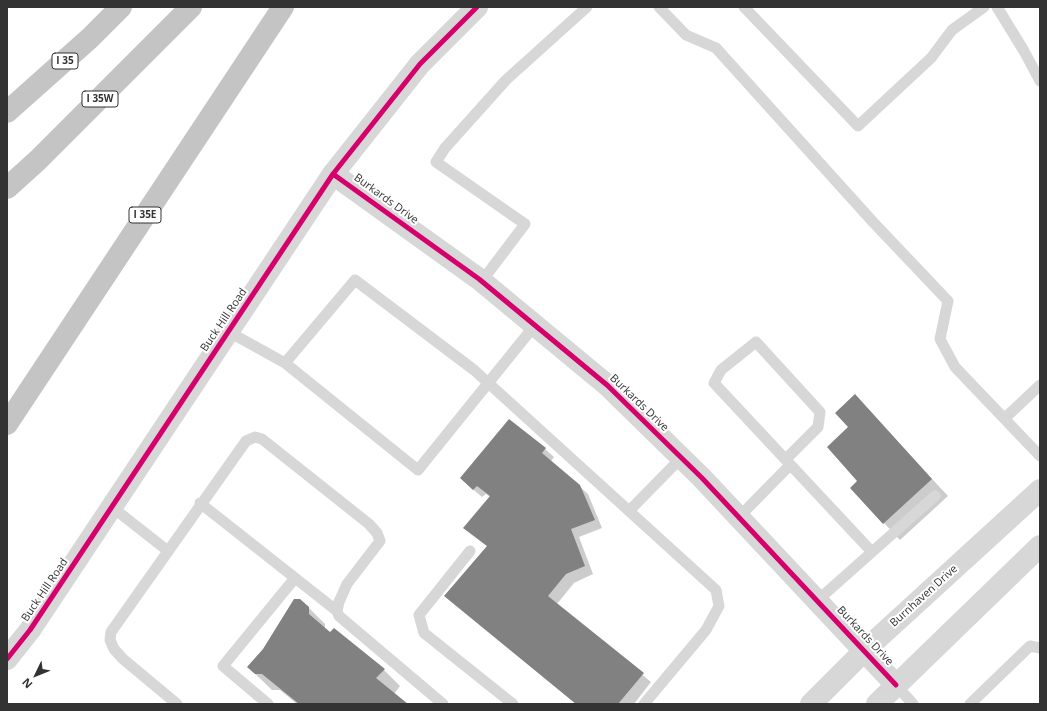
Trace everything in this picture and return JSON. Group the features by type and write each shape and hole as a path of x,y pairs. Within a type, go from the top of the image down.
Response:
{"highway":[{"name":"I 35","path":"7,112 90,38 121,7"},
{"name":"I 35W","path":"7,188 38,160 191,7"},
{"name":"I 35E","path":"7,424 283,7"}],"street":[{"name":"Buck Hill Road","path":"7,659 30,630 333,174 420,64 478,7"},
{"name":"Burkards Drive","path":"333,174 482,281 607,385 739,517 865,650 896,685"},
{"name":"Burnhaven Drive","path":"811,704 865,650 1040,490"},
{"path":"877,704 1040,546"}],"lane":[{"path":"482,281 525,224 436,162 445,148 506,80 587,7"},
{"path":"659,7 686,35 716,48 873,222 948,301 940,339 955,367 1040,456"},
{"path":"744,7 858,126 931,58 952,30 984,7"},
{"path":"996,7 1024,51 1040,81"},
{"path":"285,363 355,280 474,370 716,590 719,606 706,630 644,704"},
{"path":"229,332 285,363 418,470 489,384 535,325"},
{"path":"739,517 788,462 818,427 820,412 756,342 721,370 714,383 788,462 872,552"},
{"path":"1005,418 1040,385"},
{"path":"177,704 122,659 114,649 110,640 110,632 246,441 255,437 262,439 369,524 377,533 380,541 347,584 338,602 336,611"},
{"path":"629,511 681,458"},
{"path":"818,600 935,496"},
{"path":"200,504 336,611 339,616 443,704"},
{"path":"112,508 168,551"},
{"path":"470,551 419,615 424,633 514,704"},
{"path":"268,704 223,666 295,578"},
{"path":"970,704 1030,646 1040,648"},
{"path":"896,685 914,704"}],"building":[{"path":"855,394 932,479 883,524 850,488 857,481 827,447 848,427 835,413"},
{"path":"509,419 546,448 542,453 580,485 595,520 571,529 585,566 566,574 548,596 644,673 618,704 576,704 444,596 487,546 463,528 490,496 477,486 473,490 460,478"},
{"path":"294,599 300,599 309,607 309,614 330,632 334,628 385,669 376,678 408,704 299,704 262,674 255,674 247,667 263,649"}],"cycle path":[{"path":"7,659 30,630 333,174 420,64 477,7"},
{"path":"333,174 479,279 607,385 702,478 896,685"}]}
